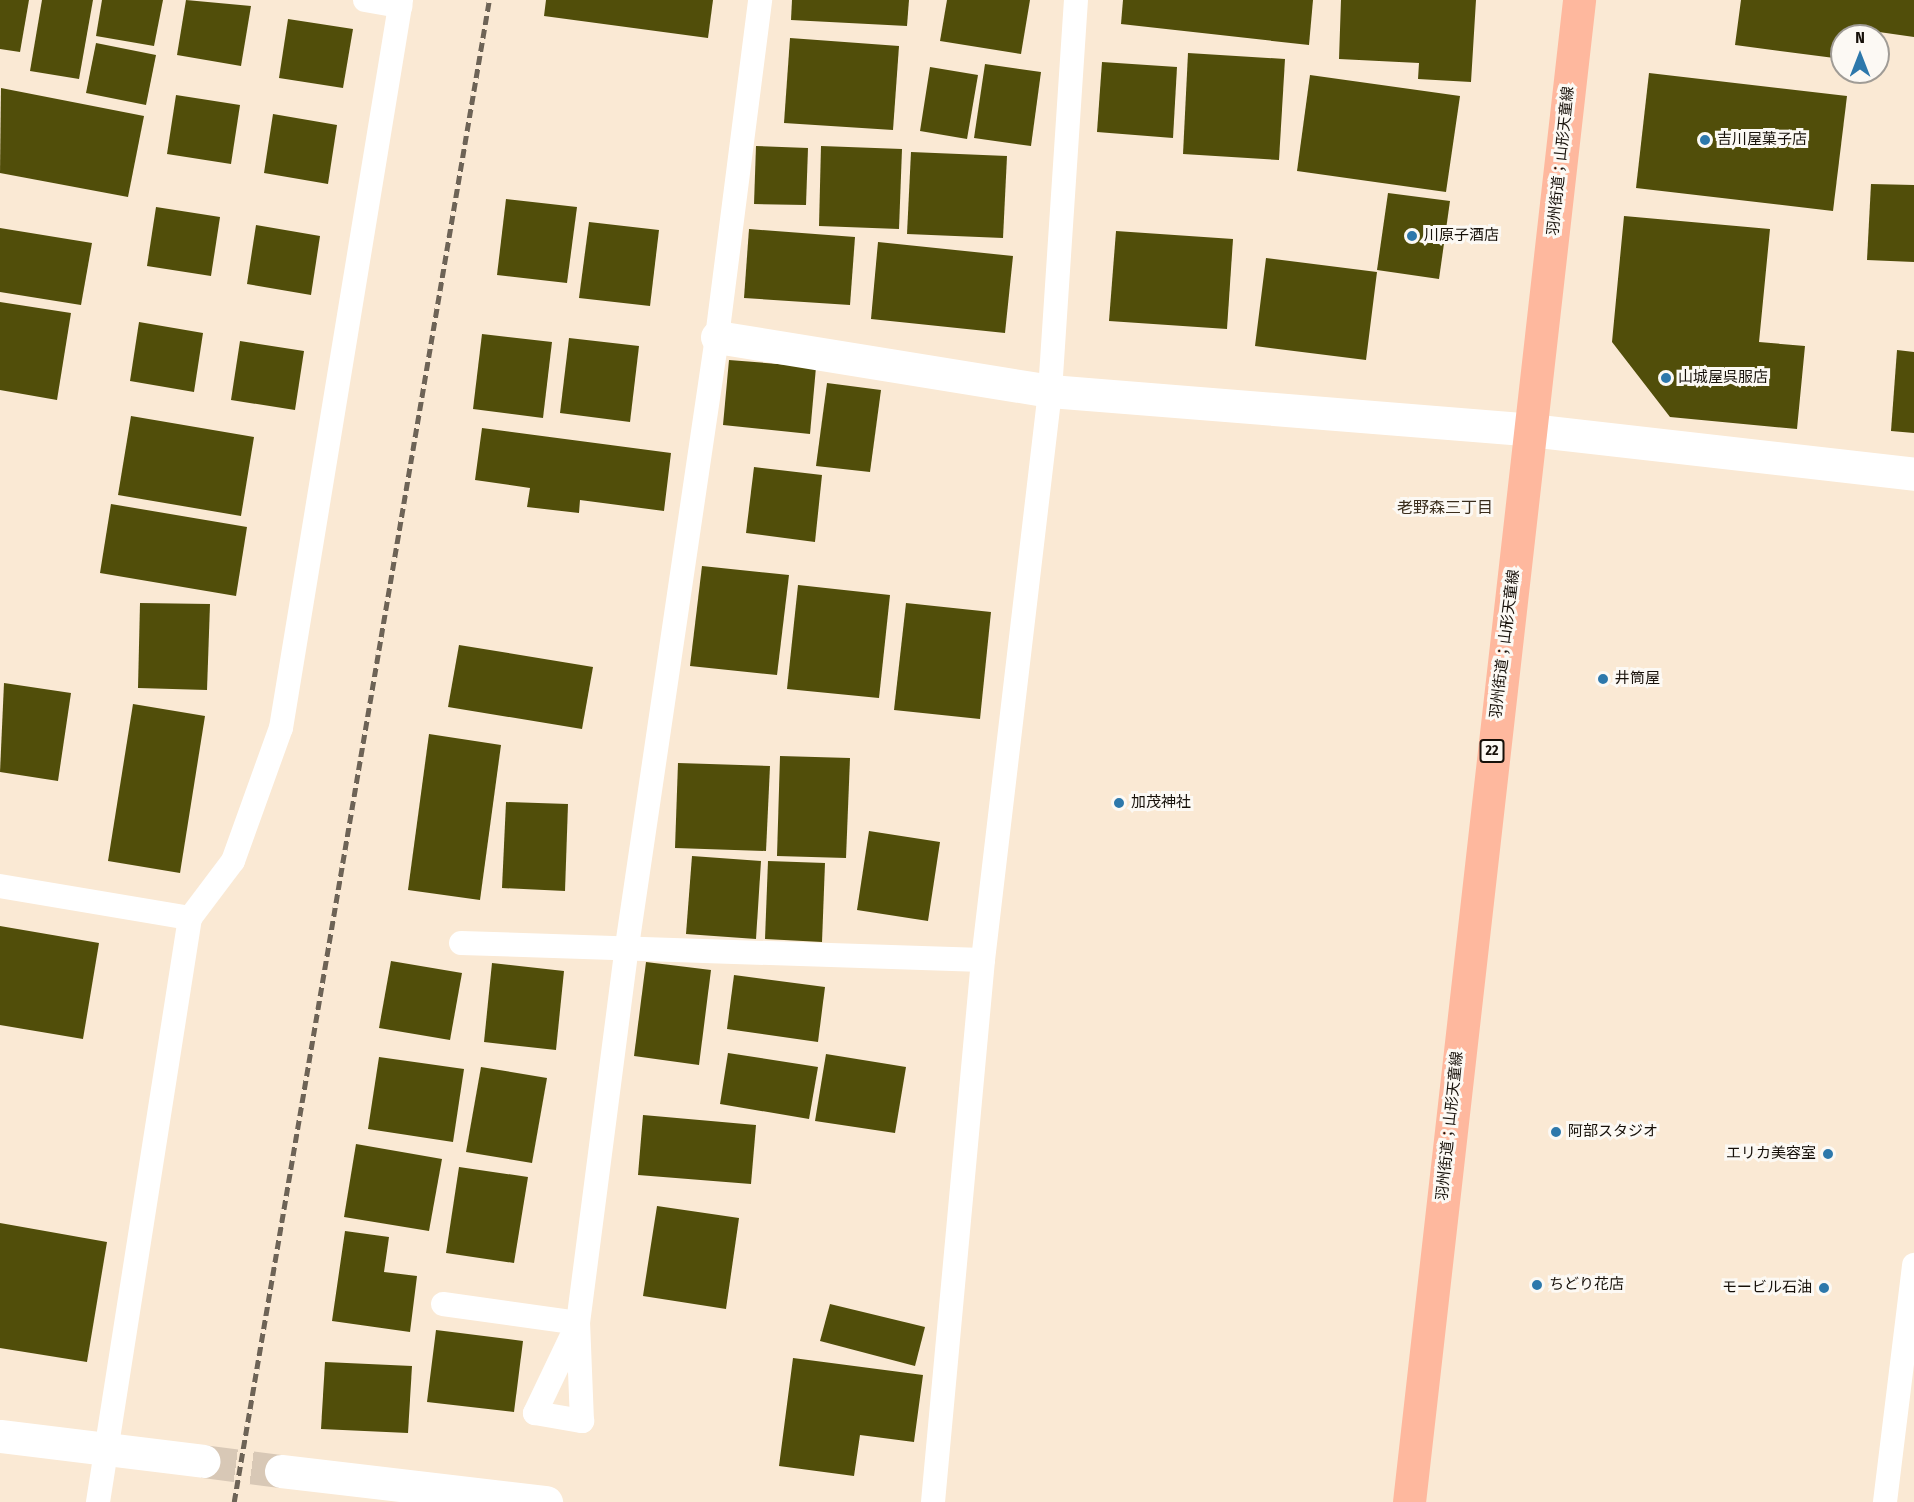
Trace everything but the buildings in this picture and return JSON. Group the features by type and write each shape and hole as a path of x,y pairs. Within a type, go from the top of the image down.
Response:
{"main road":[{"name":"羽州街道；山形天童線","path":"1409,1502 1579,0"}],"street":[{"path":"717,337 1050,391 1530,430 1914,474"},
{"path":"0,1436 203,1461"},
{"path":"281,1471 546,1502"}],"lane":[{"path":"98,1502 190,918 232,861 281,728 401,3 365,0"},
{"path":"443,1304 578,1323 627,946 717,337 760,0"},
{"path":"933,1502 983,960 1050,391 1076,0"},
{"path":"0,886 190,918"},
{"path":"461,943 627,946 983,960"},
{"path":"1885,1502 1914,1264"}],"tunnel":[{"path":"203,1461 281,1471"}],"railway":[{"path":"234,1502 489,0"}],"place":[{"name":"吉川屋菓子店","path":"1705,140"},
{"name":"川原子酒店","path":"1412,236"},
{"name":"山城屋呉服店","path":"1666,378"},
{"name":"井筒屋","path":"1603,679"},
{"name":"加茂神社","path":"1119,803"},
{"name":"阿部スタジオ","path":"1556,1132"},
{"name":"エリカ美容室","path":"1828,1154"},
{"name":"ちどり花店","path":"1537,1285"},
{"name":"モービル石油","path":"1824,1288"}],"district":[{"name":"老野森三丁目","path":"1445,508"}]}
